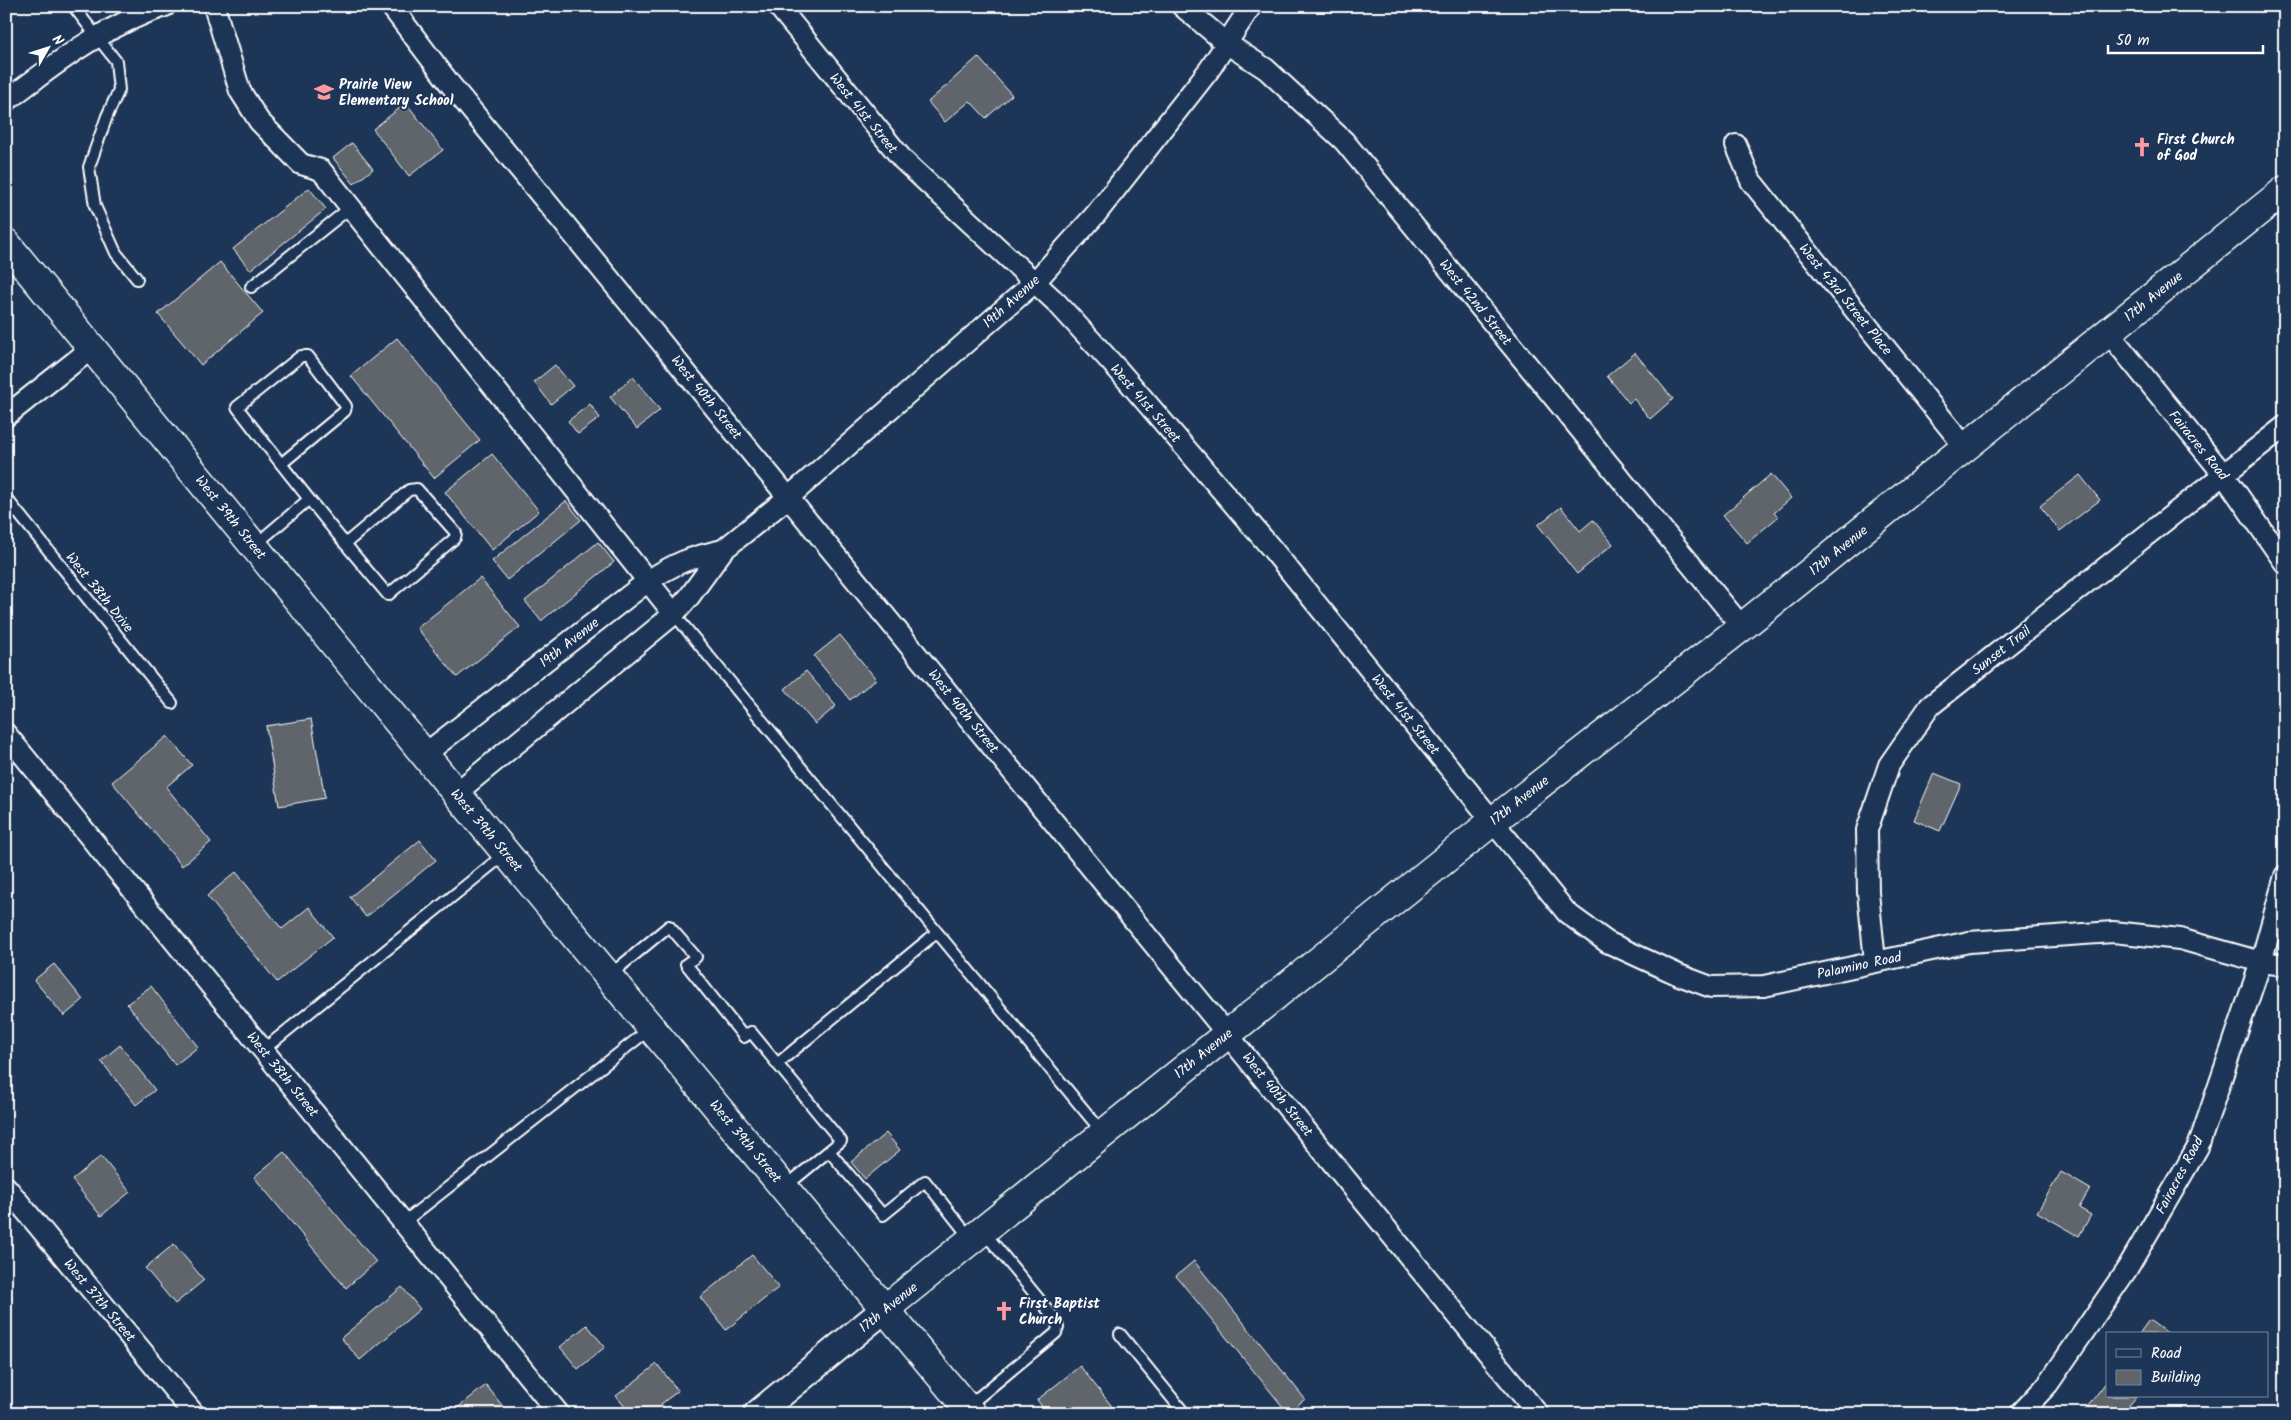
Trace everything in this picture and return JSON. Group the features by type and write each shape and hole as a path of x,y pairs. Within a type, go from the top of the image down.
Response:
{"main road":[{"name":"17th Avenue","path":"885,1310 1493,821 1742,627 2285,190"},
{"name":"West 39th Street","path":"6,243 456,793 969,1411"}],"street":[{"path":"6,101 76,48 135,16 165,6"},
{"path":"214,6 240,91 259,121 301,164 321,170 674,614"},
{"name":"West 40th Street","path":"391,6 450,84 1538,1414"},
{"name":"West 41st Street","path":"778,6 903,160 1056,303 1121,373 1259,534 1493,821"},
{"name":"West 42nd Street","path":"1182,6 1226,43 1266,69 1344,141 1742,627"},
{"name":"19th Avenue","path":"456,793 674,614 689,597 723,550 789,497 1034,282 1096,214 1209,70 1251,6"},
{"name":"West 43rd Street Place","path":"1736,145 1751,181 1965,447"},
{"name":"Fairacres Road","path":"2108,332 2224,475 2285,563"},
{"path":"6,416 92,348"},
{"name":"Sunset Trail","path":"1875,961 1868,893 1867,830 1889,766 1930,706 2285,426"},
{"name":"19th Avenue","path":"425,754 648,581 692,557 723,550"},
{"name":"West 38th Street","path":"6,734 559,1414"},
{"name":"Palamino Road","path":"1493,821 1567,913 1606,942 1679,976 1711,987 1764,986 1969,942 2113,932 2180,939 2260,962 2285,965"},
{"name":"Fairacres Road","path":"2020,1414 2048,1384 2127,1269 2198,1147 2260,962 2285,876"},
{"name":"West 37th Street","path":"6,1187 194,1414"},
{"name":"17th Avenue","path":"757,1414 885,1310"}],"lane":[{"path":"73,6 116,61 120,90 107,116 89,167 95,206 116,253 137,279"},
{"path":"252,287 351,207"},
{"path":"281,464 344,412 346,406 308,356 301,356 237,407 308,500 345,544 388,595 455,538 456,533 417,488 409,490 345,544"},
{"name":"West 38th Drive","path":"6,498 172,703"},
{"path":"254,545 308,500"},
{"path":"674,614 1103,1133"},
{"path":"263,1050 506,852"},
{"path":"609,976 669,926 696,957 686,964 744,1037 751,1032 841,1141 785,1188"},
{"path":"777,1064 936,933"},
{"path":"404,1222 652,1027"},
{"path":"829,1151 883,1215 925,1181 1056,1320 1058,1328 1056,1333 969,1411"},
{"path":"1120,1334 1184,1414"}],"building":[{"path":"978,57 1012,95 986,118 970,101 945,122 928,102"},
{"path":"406,103 443,150 409,176 373,129"},
{"path":"352,143 373,169 354,184 333,158"},
{"path":"309,188 326,209 250,270 233,249"},
{"path":"220,262 263,313 201,365 158,314"},
{"path":"397,338 480,440 434,478 351,376"},
{"path":"1635,353 1673,399 1650,419 1634,399 1629,403 1607,376"},
{"path":"555,365 573,386 551,404 534,382"},
{"path":"633,377 660,410 637,429 610,397"},
{"path":"590,404 600,418 578,434 568,421"},
{"path":"492,454 539,511 492,550 445,492"},
{"path":"1771,474 1791,498 1774,513 1778,517 1747,543 1723,515"},
{"path":"2080,475 2100,500 2060,531 2040,506"},
{"path":"566,501 581,520 507,580 492,561"},
{"path":"1561,507 1580,531 1593,520 1613,544 1577,574 1538,525"},
{"path":"598,542 614,562 541,621 525,601"},
{"path":"480,578 520,627 457,677 417,628"},
{"path":"840,635 876,679 850,700 814,656"},
{"path":"806,671 836,706 815,724 785,689"},
{"path":"311,719 325,798 279,806 266,726"},
{"path":"167,736 192,765 166,787 211,842 182,866 112,782"},
{"path":"1934,773 1961,784 1940,831 1914,820"},
{"path":"420,840 436,860 366,917 350,897"},
{"path":"236,872 282,929 309,907 333,937 277,982 207,896"},
{"path":"54,964 83,1000 64,1016 34,980"},
{"path":"151,986 198,1047 175,1065 127,1004"},
{"path":"120,1045 155,1090 136,1105 101,1061"},
{"path":"886,1133 900,1150 865,1179 851,1162"},
{"path":"284,1152 376,1262 346,1288 254,1177"},
{"path":"101,1156 130,1192 101,1216 72,1180"},
{"path":"2061,1172 2090,1189 2079,1208 2091,1215 2079,1236 2037,1212"},
{"path":"174,1244 204,1280 175,1304 145,1268"},
{"path":"752,1255 779,1287 726,1330 700,1297"},
{"path":"1194,1261 1305,1399 1288,1413 1176,1276"},
{"path":"402,1287 420,1309 360,1360 341,1338"},
{"path":"2149,1320 2165,1332 2140,1332"},
{"path":"587,1325 605,1347 578,1369 560,1347"},
{"path":"657,1364 678,1391 661,1404 665,1409 659,1414 631,1414 616,1396"},
{"path":"1080,1366 1118,1414 1048,1414 1037,1400"},
{"path":"2106,1382 2106,1398 2135,1398 2122,1414 2082,1414"},
{"path":"486,1385 509,1414 450,1414"}],"place":[{"name":"Prairie View Elementary School","path":"324,92"},
{"name":"First Church of God","path":"2142,147"},
{"name":"First Baptist Church","path":"1004,1311"}]}
